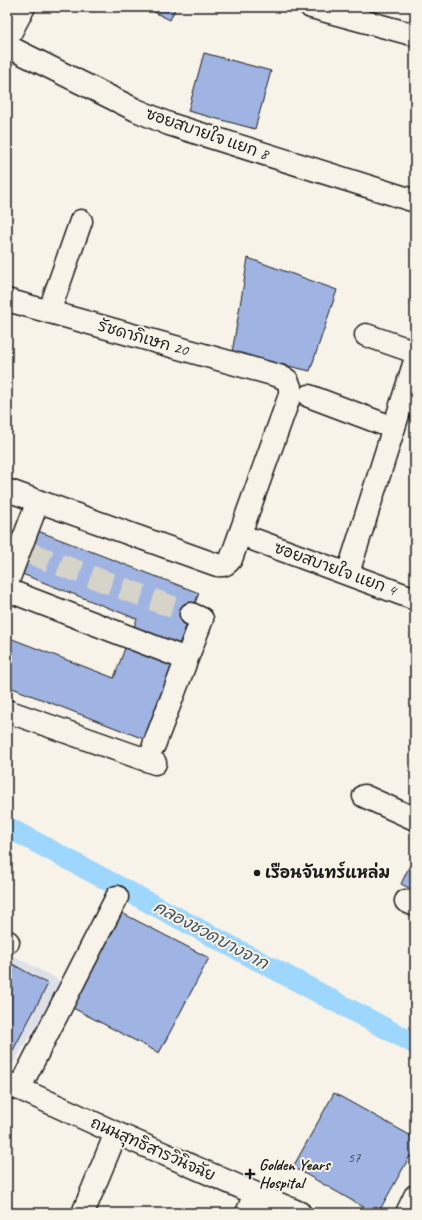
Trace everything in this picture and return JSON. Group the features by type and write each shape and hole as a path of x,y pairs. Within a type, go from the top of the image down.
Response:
{"street":[{"path":"7,39 24,7"},
{"path":"311,7 415,35"},
{"name":"ซอยสบายใจ แยก 8","path":"7,46 136,110 169,124 415,201"},
{"path":"49,312 81,221"},
{"name":"รัชดาภิเษก 20","path":"7,300 279,376 287,380 290,387 290,395 231,559 227,564 222,566 217,565 38,501"},
{"path":"366,335 415,352"},
{"path":"348,573 415,360"},
{"path":"309,396 394,428"},
{"path":"7,490 38,501 25,551 7,583"},
{"name":"ซอยสบายใจ แยก 4","path":"255,540 348,573 415,599"},
{"path":"7,590 186,659"},
{"path":"7,711 154,754 186,659 202,619 191,614"},
{"path":"364,796 415,818"},
{"path":"13,1086 117,897"},
{"name":"ถนนสุทธิสารวินิจฉัย","path":"13,1086 116,1133 251,1203 300,1213"},
{"path":"83,1213 116,1133"},
{"path":"407,1213 415,1196"}],"shaded area":[{"path":"7,952 62,982 10,1069 7,1067"}],"building":[{"path":"144,7 176,7 170,20"},
{"path":"204,53 271,71 255,129 188,111"},
{"path":"248,258 337,290 310,371 232,353"},
{"path":"7,529 16,532 7,554"},
{"path":"38,531 199,593 176,652 131,635 137,619 22,574"},
{"path":"7,637 114,678 128,640 175,659 144,739 7,686"},
{"path":"415,854 415,891 401,884"},
{"path":"122,913 209,958 159,1053 73,1008"},
{"path":"7,961 48,984 10,1056 7,1054"},
{"path":"334,1093 415,1138 415,1147 378,1213 374,1213 293,1167"}],"waterway":[{"name":"คลองชวดบางจาก","path":"7,827 415,1044"}],"tunnel":[{"path":"29,553 191,614"}],"place":[{"name":"เรือนจันทร์แหล่ม","path":"257,873"},
{"name":"Golden Years Hospital","path":"250,1174"}]}
